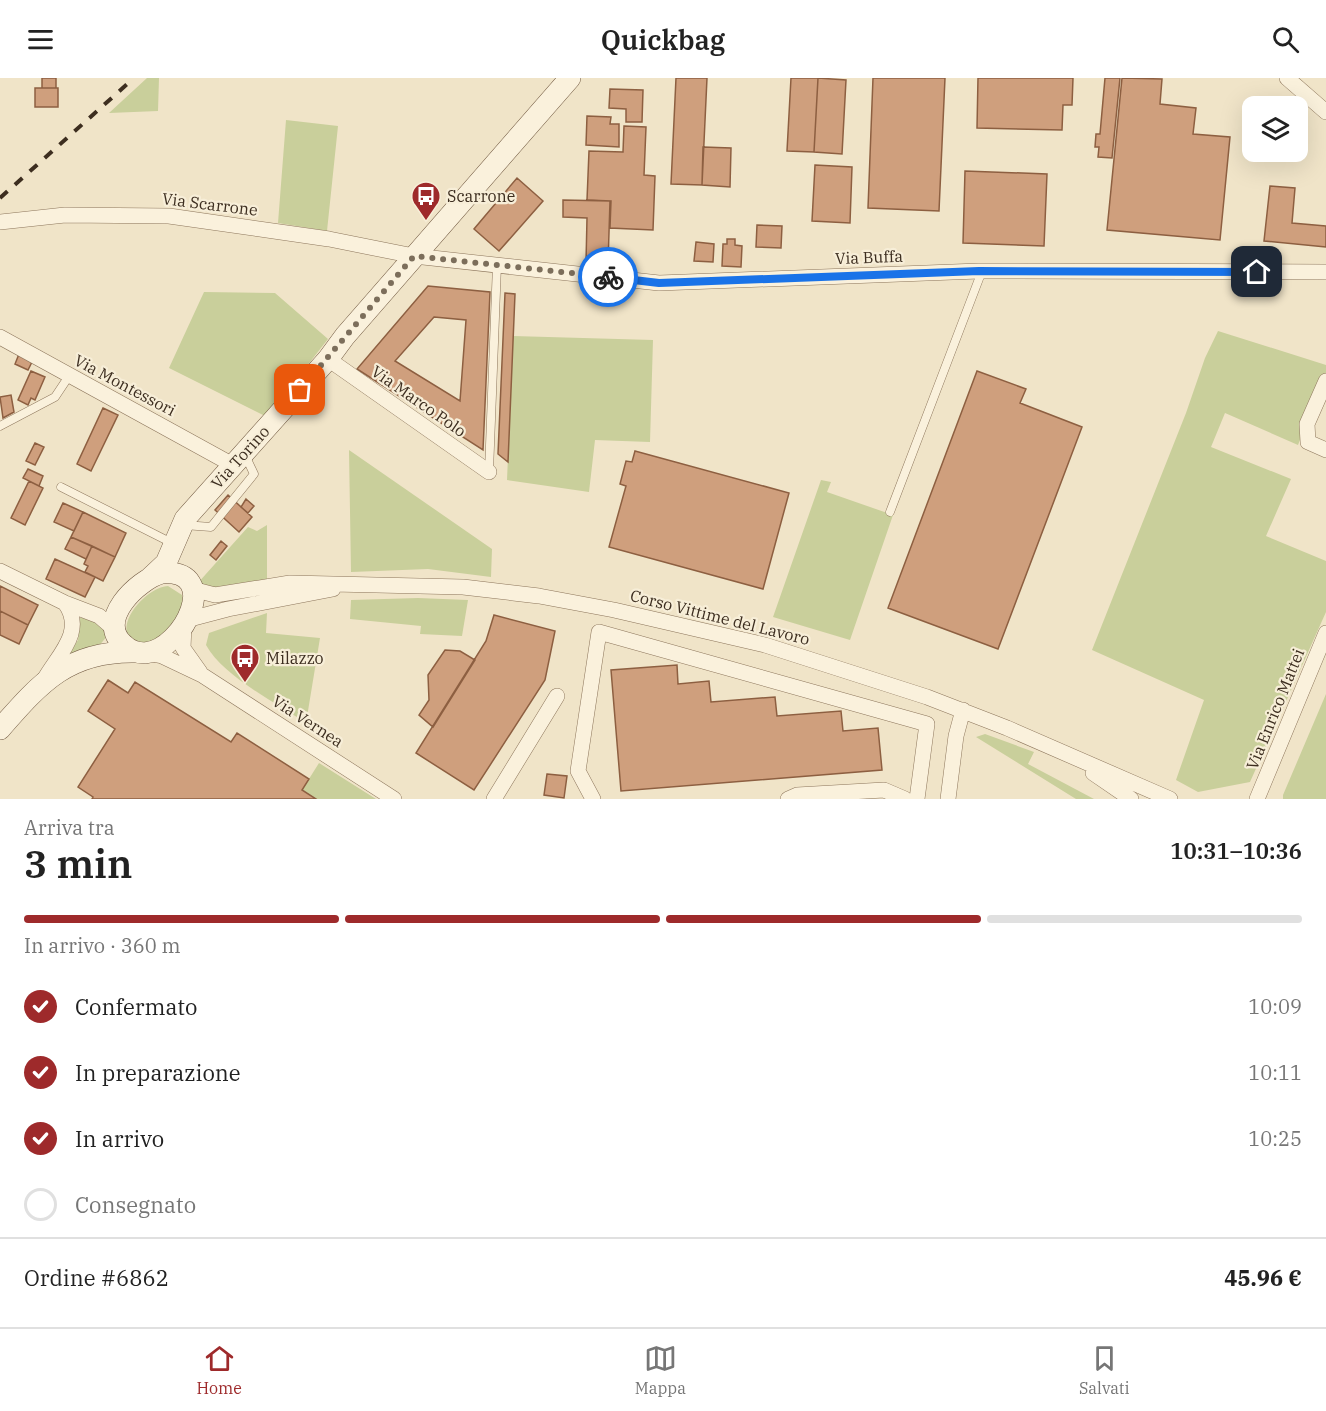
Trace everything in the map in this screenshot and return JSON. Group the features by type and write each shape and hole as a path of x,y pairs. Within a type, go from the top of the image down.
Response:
{"main road":[{"name":"Via Torino","path":"150,578 165,563 178,539 238,458 328,359 414,256 570,78"},
{"path":"0,729 43,681 60,670 91,657 141,652 160,646 187,623 195,601 188,584 178,539"},
{"path":"91,657 115,631 117,612 123,603 150,578 168,572 188,584"},
{"path":"115,631 125,647 141,652"}],"street":[{"path":"1287,78 1304,83 1326,112"},
{"name":"Via Scarrone","path":"0,222 65,215 169,216 329,239 414,256"},
{"name":"Via Buffa","path":"414,256 659,283 982,271 1326,272"},
{"name":"Via Montessori","path":"0,337 216,453 238,458"},
{"name":"Via Marco Polo","path":"328,359 489,472"},
{"path":"1326,381 1307,424 1308,442 1326,450"},
{"path":"0,571 65,603 99,616 115,631"},
{"path":"188,584 215,595 290,584 353,585"},
{"path":"202,675 183,648 187,623 228,609 353,585"},
{"name":"Corso Vittime del Lavoro","path":"353,585 463,587 539,596 614,610 765,645 963,710 1170,799"},
{"path":"43,681 71,638 73,618 65,603"},
{"path":"83,608 123,603"},
{"path":"593,799 578,771 599,632 927,724 916,799"},
{"name":"Via Enrico Mattei","path":"1257,799 1326,633"},
{"path":"141,652 162,656 202,675"},
{"name":"Via Vernea","path":"202,675 394,799"},
{"path":"494,799 558,696"},
{"path":"948,799 956,736 963,710"},
{"name":"Corso Vittime del Lavoro","path":"1063,752 1131,799"},
{"path":"788,799 797,795 884,790 904,799"}],"lane":[{"path":"489,472 497,265"},
{"path":"890,512 982,271"},
{"path":"0,426 55,397 69,376"},
{"path":"61,487 178,539"}],"green space":[{"path":"147,78 159,78 158,111 109,113"},
{"path":"286,120 338,126 327,231 278,223"},
{"path":"204,292 275,293 328,339 267,417 169,368"},
{"path":"1218,331 1326,365 1326,373 1298,445 1225,413 1211,447 1291,479 1266,536 1326,561 1326,612 1250,782 1198,792 1176,780 1204,700 1092,650 1186,413 1205,358"},
{"path":"513,336 653,340 650,442 595,440 589,492 507,480"},
{"path":"349,450 492,549 491,577 428,569 351,572"},
{"path":"821,480 831,482 827,492 893,515 850,640 773,617"},
{"path":"267,525 267,580 222,590 197,584 248,527 257,531"},
{"path":"168,586 182,595 186,611 159,643 140,643 131,639 127,632 127,623 132,613 148,595"},
{"path":"418,598 468,600 462,636 420,634 421,626 350,619 351,600"},
{"path":"267,613 266,633 320,638 306,723 237,678 206,645 209,633"},
{"path":"83,617 104,626 108,635 98,647 65,659 78,640 80,618"},
{"path":"1326,694 1326,799 1283,799 1283,795"},
{"path":"985,734 1034,752 1028,764 1094,799 1076,799 976,737"},
{"path":"319,763 376,799 316,799 302,790"}],"building":[{"path":"42,78 56,78 56,88 42,88"},
{"path":"676,78 707,78 702,185 671,184"},
{"path":"791,78 818,78 814,152 787,151"},
{"path":"818,78 846,80 842,154 814,152"},
{"path":"873,78 945,78 939,211 868,208"},
{"path":"978,78 1073,78 1072,105 1063,105 1062,130 977,128"},
{"path":"1105,78 1120,78 1112,158 1098,157 1099,147 1095,147 1096,134 1100,134"},
{"path":"1122,78 1162,79 1160,104 1196,108 1193,134 1230,137 1220,240 1107,230"},
{"path":"35,88 58,88 58,107 35,107"},
{"path":"610,89 643,90 642,122 626,122 626,109 609,108"},
{"path":"587,116 611,117 610,124 619,124 619,147 586,145"},
{"path":"624,126 646,127 644,175 655,176 653,230 610,228 611,201 587,200 589,151 623,152"},
{"path":"703,147 731,148 730,187 702,185"},
{"path":"815,165 852,167 850,223 812,221"},
{"path":"965,171 1047,174 1044,246 963,243"},
{"path":"517,178 543,201 499,251 474,229"},
{"path":"1270,186 1295,188 1292,223 1326,226 1326,247 1264,241"},
{"path":"563,200 610,201 608,264 586,263 587,218 563,217"},
{"path":"757,225 782,226 781,248 756,247"},
{"path":"727,239 735,239 735,245 742,246 741,267 722,266 723,244 727,244"},
{"path":"696,242 714,244 713,262 694,261"},
{"path":"428,286 490,292 483,450 357,369","holes":["434,317 466,320 460,401 395,361"]},
{"path":"505,293 515,294 508,462 498,454"},
{"path":"19,354 33,360 28,370 15,364"},
{"path":"31,371 45,377 35,400 31,398 28,405 18,400"},
{"path":"977,371 1026,389 1020,403 1082,427 998,649 888,608"},
{"path":"11,395 14,412 3,418 0,397"},
{"path":"103,408 118,415 91,471 77,464"},
{"path":"35,443 44,447 35,465 26,461"},
{"path":"635,451 789,493 763,589 609,547 626,486 620,484 626,461 632,462"},
{"path":"28,469 43,476 39,486 23,478"},
{"path":"29,481 43,488 25,525 11,518"},
{"path":"228,495 252,517 239,532 215,510"},
{"path":"246,499 254,506 248,513 241,507"},
{"path":"63,503 83,512 74,531 54,522"},
{"path":"83,512 126,533 115,557 71,537"},
{"path":"71,537 92,546 86,559 65,549"},
{"path":"221,541 227,546 216,560 210,555"},
{"path":"92,546 115,557 103,581 85,572 88,566 84,564"},
{"path":"55,559 95,577 85,597 46,579"},
{"path":"0,586 38,605 28,625 0,611"},
{"path":"0,611 28,625 19,644 0,635"},
{"path":"494,615 555,631 545,680 474,790 416,753 486,641"},
{"path":"445,650 460,651 475,660 433,727 419,715 429,700 428,675"},
{"path":"677,665 678,684 709,681 711,702 775,697 777,716 841,711 843,731 878,728 882,770 621,791 611,670"},
{"path":"108,680 128,693 135,682 231,742 237,733 309,779 302,790 316,799 92,799 93,797 78,787 115,729 88,711"},
{"path":"547,774 567,776 564,798 544,795"}],"railway":[{"path":"0,198 134,78"}],"way so far":[{"path":"300,390 414,256 608,277"}],"place":[{"name":"Scarrone","path":"426,222"},
{"name":"Milazzo","path":"245,684"}],"route":[{"path":"608,277 659,283 979,271 1257,272"}]}
